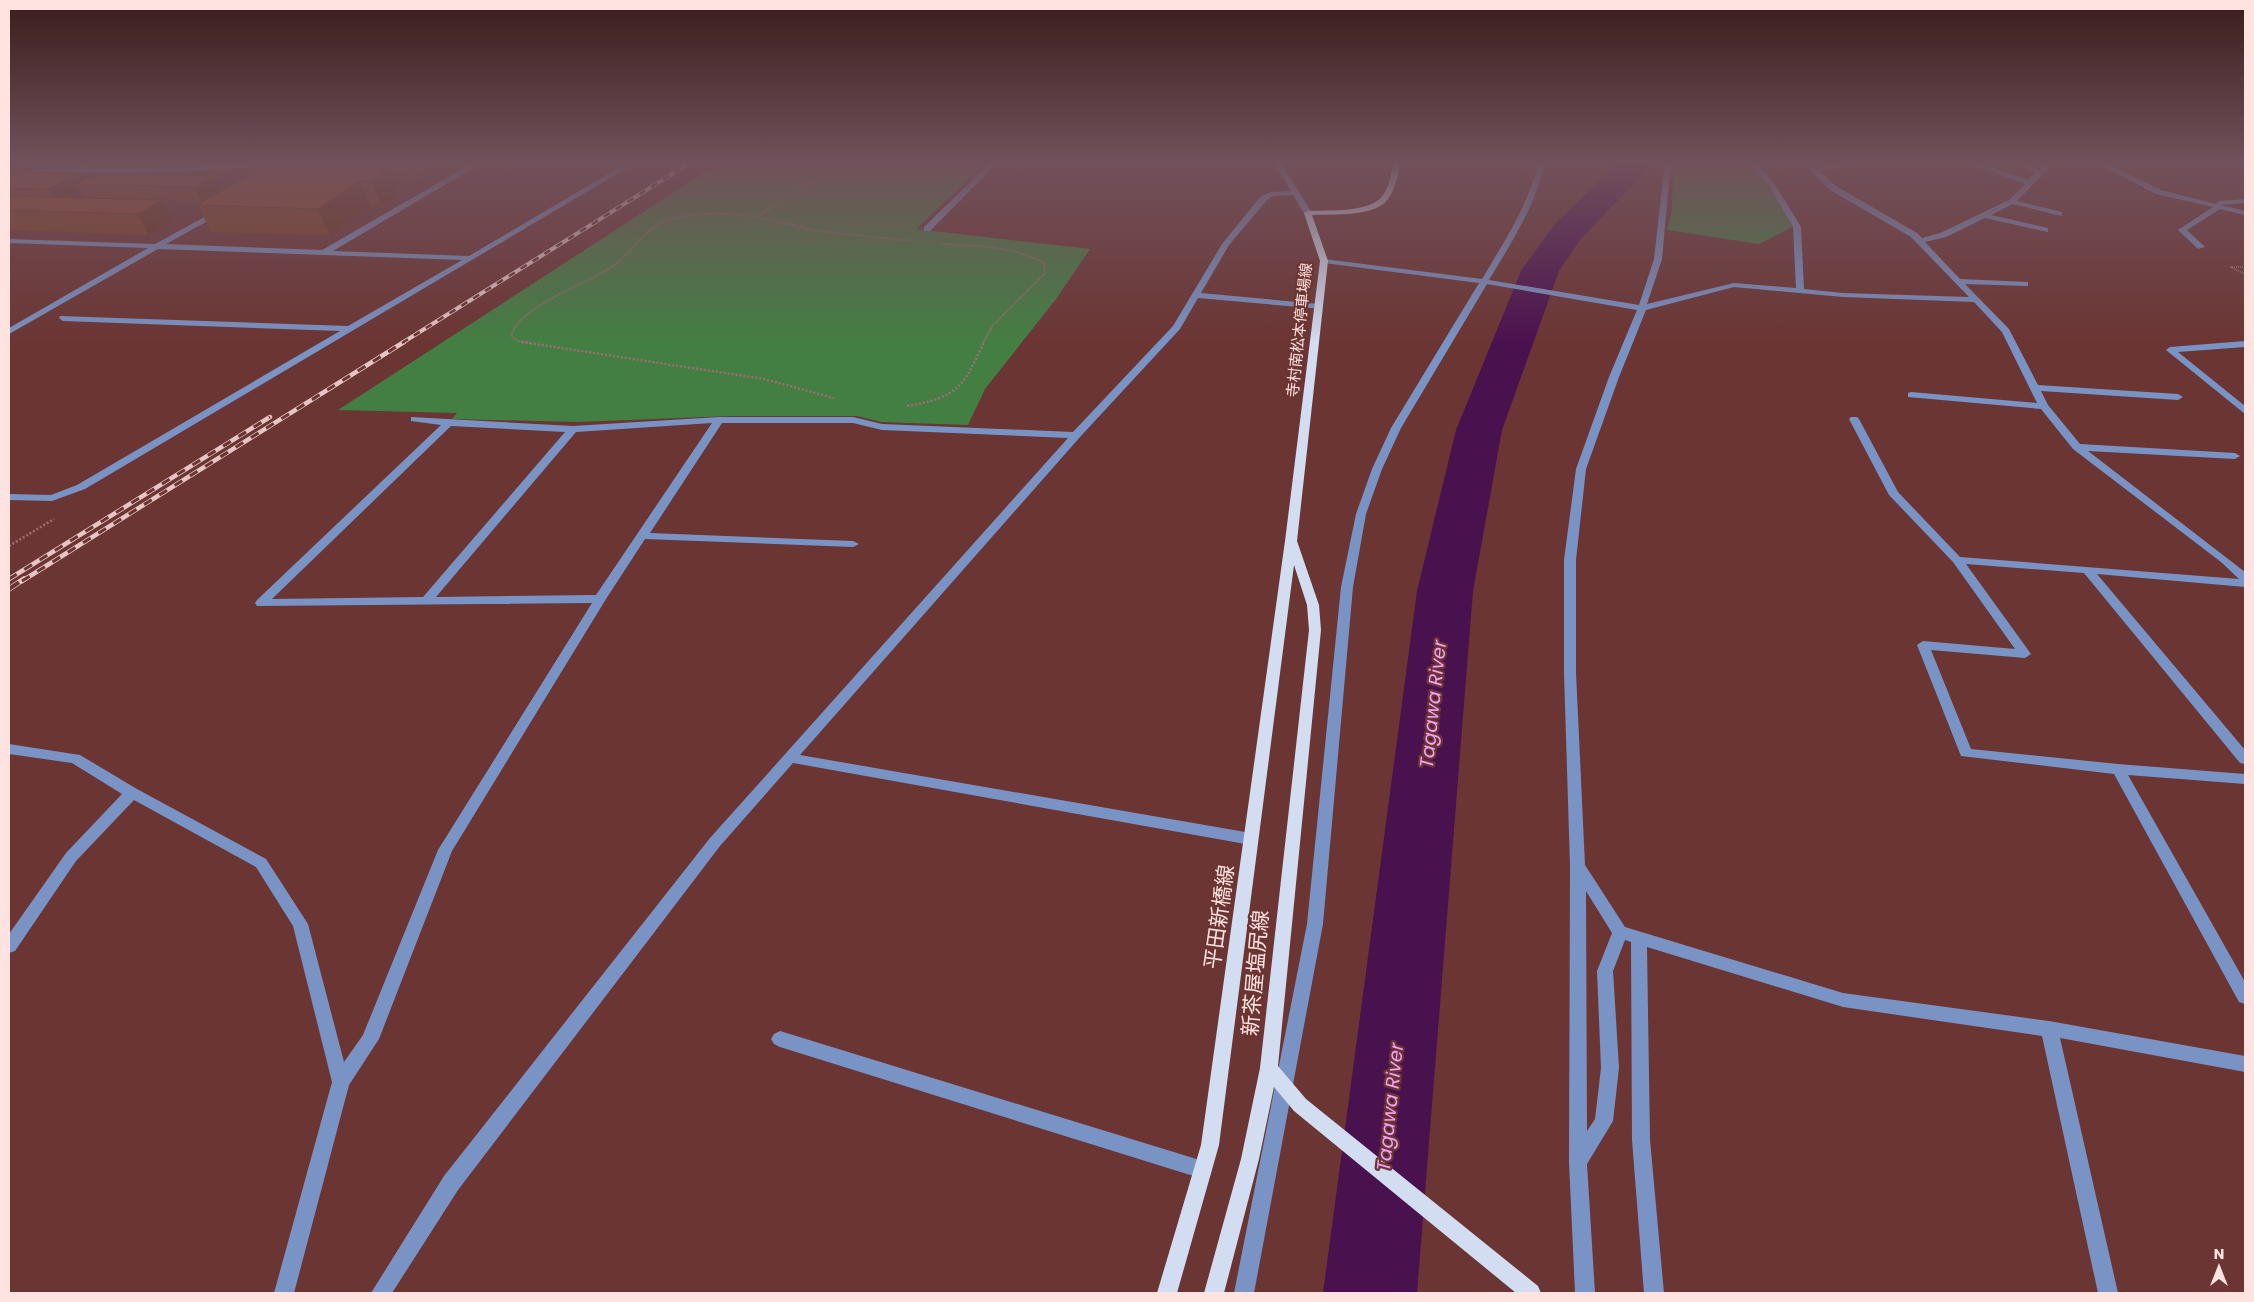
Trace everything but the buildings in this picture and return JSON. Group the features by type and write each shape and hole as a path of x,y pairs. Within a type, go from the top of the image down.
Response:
{"main road":[{"name":"寺村南松本停車場線","path":"1291,541 1324,261 1311,222"},
{"name":"平田新橋線","path":"1167,1293 1210,1146 1291,541"},
{"name":"新茶屋塩尻線","path":"1214,1293 1250,1159 1269,1068 1314,630 1312,605 1291,541"},
{"path":"1269,1068 1284,1089 1300,1105 1531,1293"}],"street":[{"path":"9,331 201,222"},
{"path":"323,253 378,222"},
{"path":"9,497 52,498 81,487 532,222"},
{"path":"927,228 934,222"},
{"path":"381,1293 451,1183 715,842 1076,435 1178,326 1226,244 1244,222"},
{"path":"1244,1293 1314,924 1347,587 1361,514 1377,468 1396,428 1489,283 1519,222"},
{"path":"1585,1293 1578,1162 1578,866 1570,673 1570,560 1581,468 1658,259 1662,222"},
{"path":"1794,222 1797,227 1800,291"},
{"path":"1891,222 1914,235 2006,331 2044,406 2077,447 2225,560 2245,578"},
{"path":"1920,241 1943,235 1973,222"},
{"path":"2010,222 2045,230"},
{"path":"2195,222 2182,230 2201,247"},
{"path":"9,241 469,258"},
{"path":"1324,261 1489,283 1639,308 1734,285 1800,291 1978,300"},
{"path":"1959,281 2025,284"},
{"path":"1196,295 1319,307"},
{"path":"63,318 349,329"},
{"path":"2245,344 2170,350 2245,411"},
{"path":"2035,388 2178,397"},
{"path":"1911,395 2044,406"},
{"path":"414,419 448,423 573,429 719,420 852,420 882,427 1076,435"},
{"path":"1854,419 1893,493 1957,560 2025,654 1923,645 1966,753 2118,769 2245,779"},
{"path":"284,1293 341,1082 370,1039 445,850 600,599 719,420"},
{"path":"448,423 262,603 600,599"},
{"path":"427,600 573,429"},
{"path":"2077,447 2235,456"},
{"path":"643,536 853,544"},
{"path":"1957,560 2245,583"},
{"path":"2087,570 2245,759"},
{"path":"9,749 75,758 132,793 261,863 300,924 341,1082"},
{"path":"790,758 1251,839"},
{"path":"2118,769 2245,997"},
{"path":"9,946 71,857 132,793"},
{"path":"1578,866 1620,932 1843,1000 2049,1029 2245,1064"},
{"path":"1578,1162 1604,1121 1610,1068 1605,971 1620,932"},
{"path":"1639,938 1641,1140 1654,1293"},
{"path":"2049,1029 2108,1293"},
{"path":"780,1038 1203,1170"}],"path":[{"path":"663,222 644,232 624,257 608,268 529,312 512,328 510,335 517,341 764,379 841,400"},
{"path":"775,222 818,231 914,242"},
{"path":"906,406 924,404 943,398 959,387 972,369 978,352 992,327 1006,311 1036,285 1045,273 1044,263 1031,254 1010,249 934,244"},
{"path":"2245,267 2230,267 2245,274"}],"green space":[{"path":"628,222 924,222 916,229 1090,249 1056,299 985,389 968,425 881,422 857,416 732,416 577,422 452,419 457,413 338,410"},
{"path":"1669,222 1790,222 1792,227 1759,244 1667,230"}],"waterway":[{"name":"Tagawa River","path":"1370,1293 1445,591 1479,430 1540,271 1567,233 1578,222"}],"railway":[{"path":"402,343 596,222"},
{"path":"22,581 404,342"},
{"path":"9,579 270,417"},
{"path":"9,589 24,579"}]}
